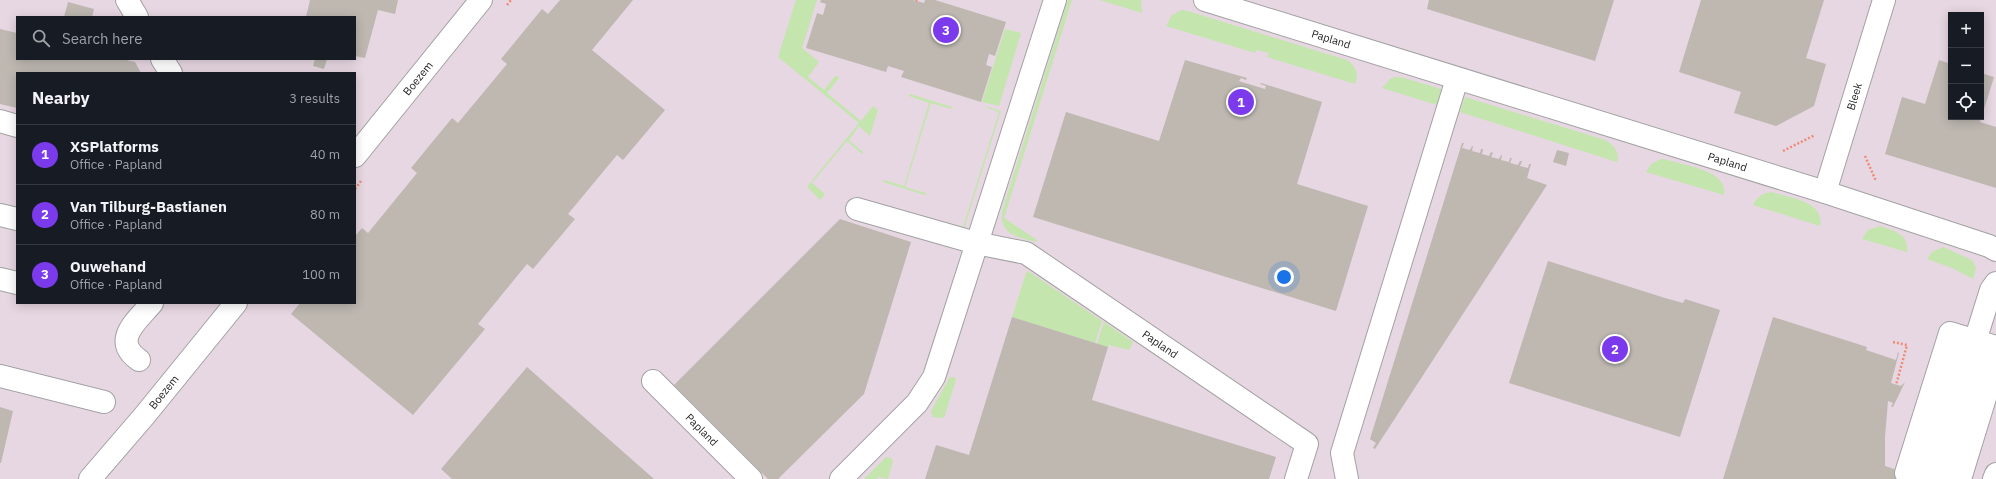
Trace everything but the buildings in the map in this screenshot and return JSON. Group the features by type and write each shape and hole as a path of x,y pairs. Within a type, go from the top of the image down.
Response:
{"street":[{"path":"127,0 136,16"},
{"name":"Boezem","path":"356,155 481,0"},
{"path":"841,479 917,402 934,377 1055,0"},
{"name":"Papland","path":"1205,0 1825,192 1989,246 1996,250"},
{"name":"Bleek","path":"1825,192 1884,0"},
{"path":"163,60 170,72"},
{"path":"1349,478 1342,453 1457,79"},
{"path":"0,122 16,126"},
{"name":"Papland","path":"856,209 976,243 1026,253 1307,444 1296,479"},
{"path":"0,215 16,219"},
{"path":"0,279 16,283"},
{"path":"1924,477 1980,342 1991,290 1996,283"},
{"path":"139,360 132,355 127,347 126,336 133,325 151,304"},
{"name":"Boezem","path":"90,479 145,415 235,304"},
{"path":"1924,477 1950,333 1980,342"},
{"path":"1960,479 1996,362"},
{"path":"0,376 104,402"},
{"name":"Papland","path":"653,381 751,479"},
{"path":"1994,479 1996,474"}],"path":[{"path":"1893,342 1906,345 1896,384"}],"shaded area":[{"path":"0,0 1996,0 1996,479 0,479"}],"green space":[{"path":"796,0 817,0 802,48 819,62 808,77 824,90 836,75 839,78 827,93 861,121 873,106 878,110 870,136 859,126 849,140 863,152 862,154 847,141 812,183 825,194 820,200 807,187 859,123 778,57"},
{"path":"1068,0 1072,0 1004,218 1037,240 1036,242 1012,234 1007,230 1002,220 1002,212"},
{"path":"1100,0 1141,0 1142,13"},
{"path":"1182,10 1347,60 1356,70 1357,77 1355,84 1267,57 1269,53 1257,50 1255,53 1166,26 1172,15"},
{"path":"1005,29 1021,33 999,106 982,102"},
{"path":"1401,77 1441,89 1437,105 1382,88 1390,79"},
{"path":"910,94 952,107 951,109 931,103 905,187 926,193 925,195 883,182 884,180 904,186 929,103 909,96"},
{"path":"1465,97 1605,140 1616,149 1618,155 1617,162 1460,112"},
{"path":"985,106 1001,111 964,229 945,224 945,222 963,227 999,112"},
{"path":"1661,159 1695,167 1713,175 1719,180 1723,187 1724,195 1646,172 1651,164"},
{"path":"1772,192 1796,199 1811,206 1817,211 1820,218 1820,226 1753,205 1761,196"},
{"path":"1880,226 1900,234 1906,241 1907,252 1862,239 1868,230"},
{"path":"1943,247 1972,260 1976,268 1973,279 1952,268 1927,259 1932,252"},
{"path":"1028,271 1102,321 1095,343 1012,317 1026,273"},
{"path":"1104,322 1133,342 1129,350 1109,345 1108,348 1097,344"},
{"path":"950,377 954,377 956,380 944,418 932,417 931,411"},
{"path":"886,457 891,458 893,461 888,479 878,477 877,479 864,479"}],"place":[{"name":"Ouwehand","path":"946,30"},
{"name":"XSPlatforms","path":"1241,102"},
{"name":"Van Tilburg-Bastianen","path":"1615,349"}]}
